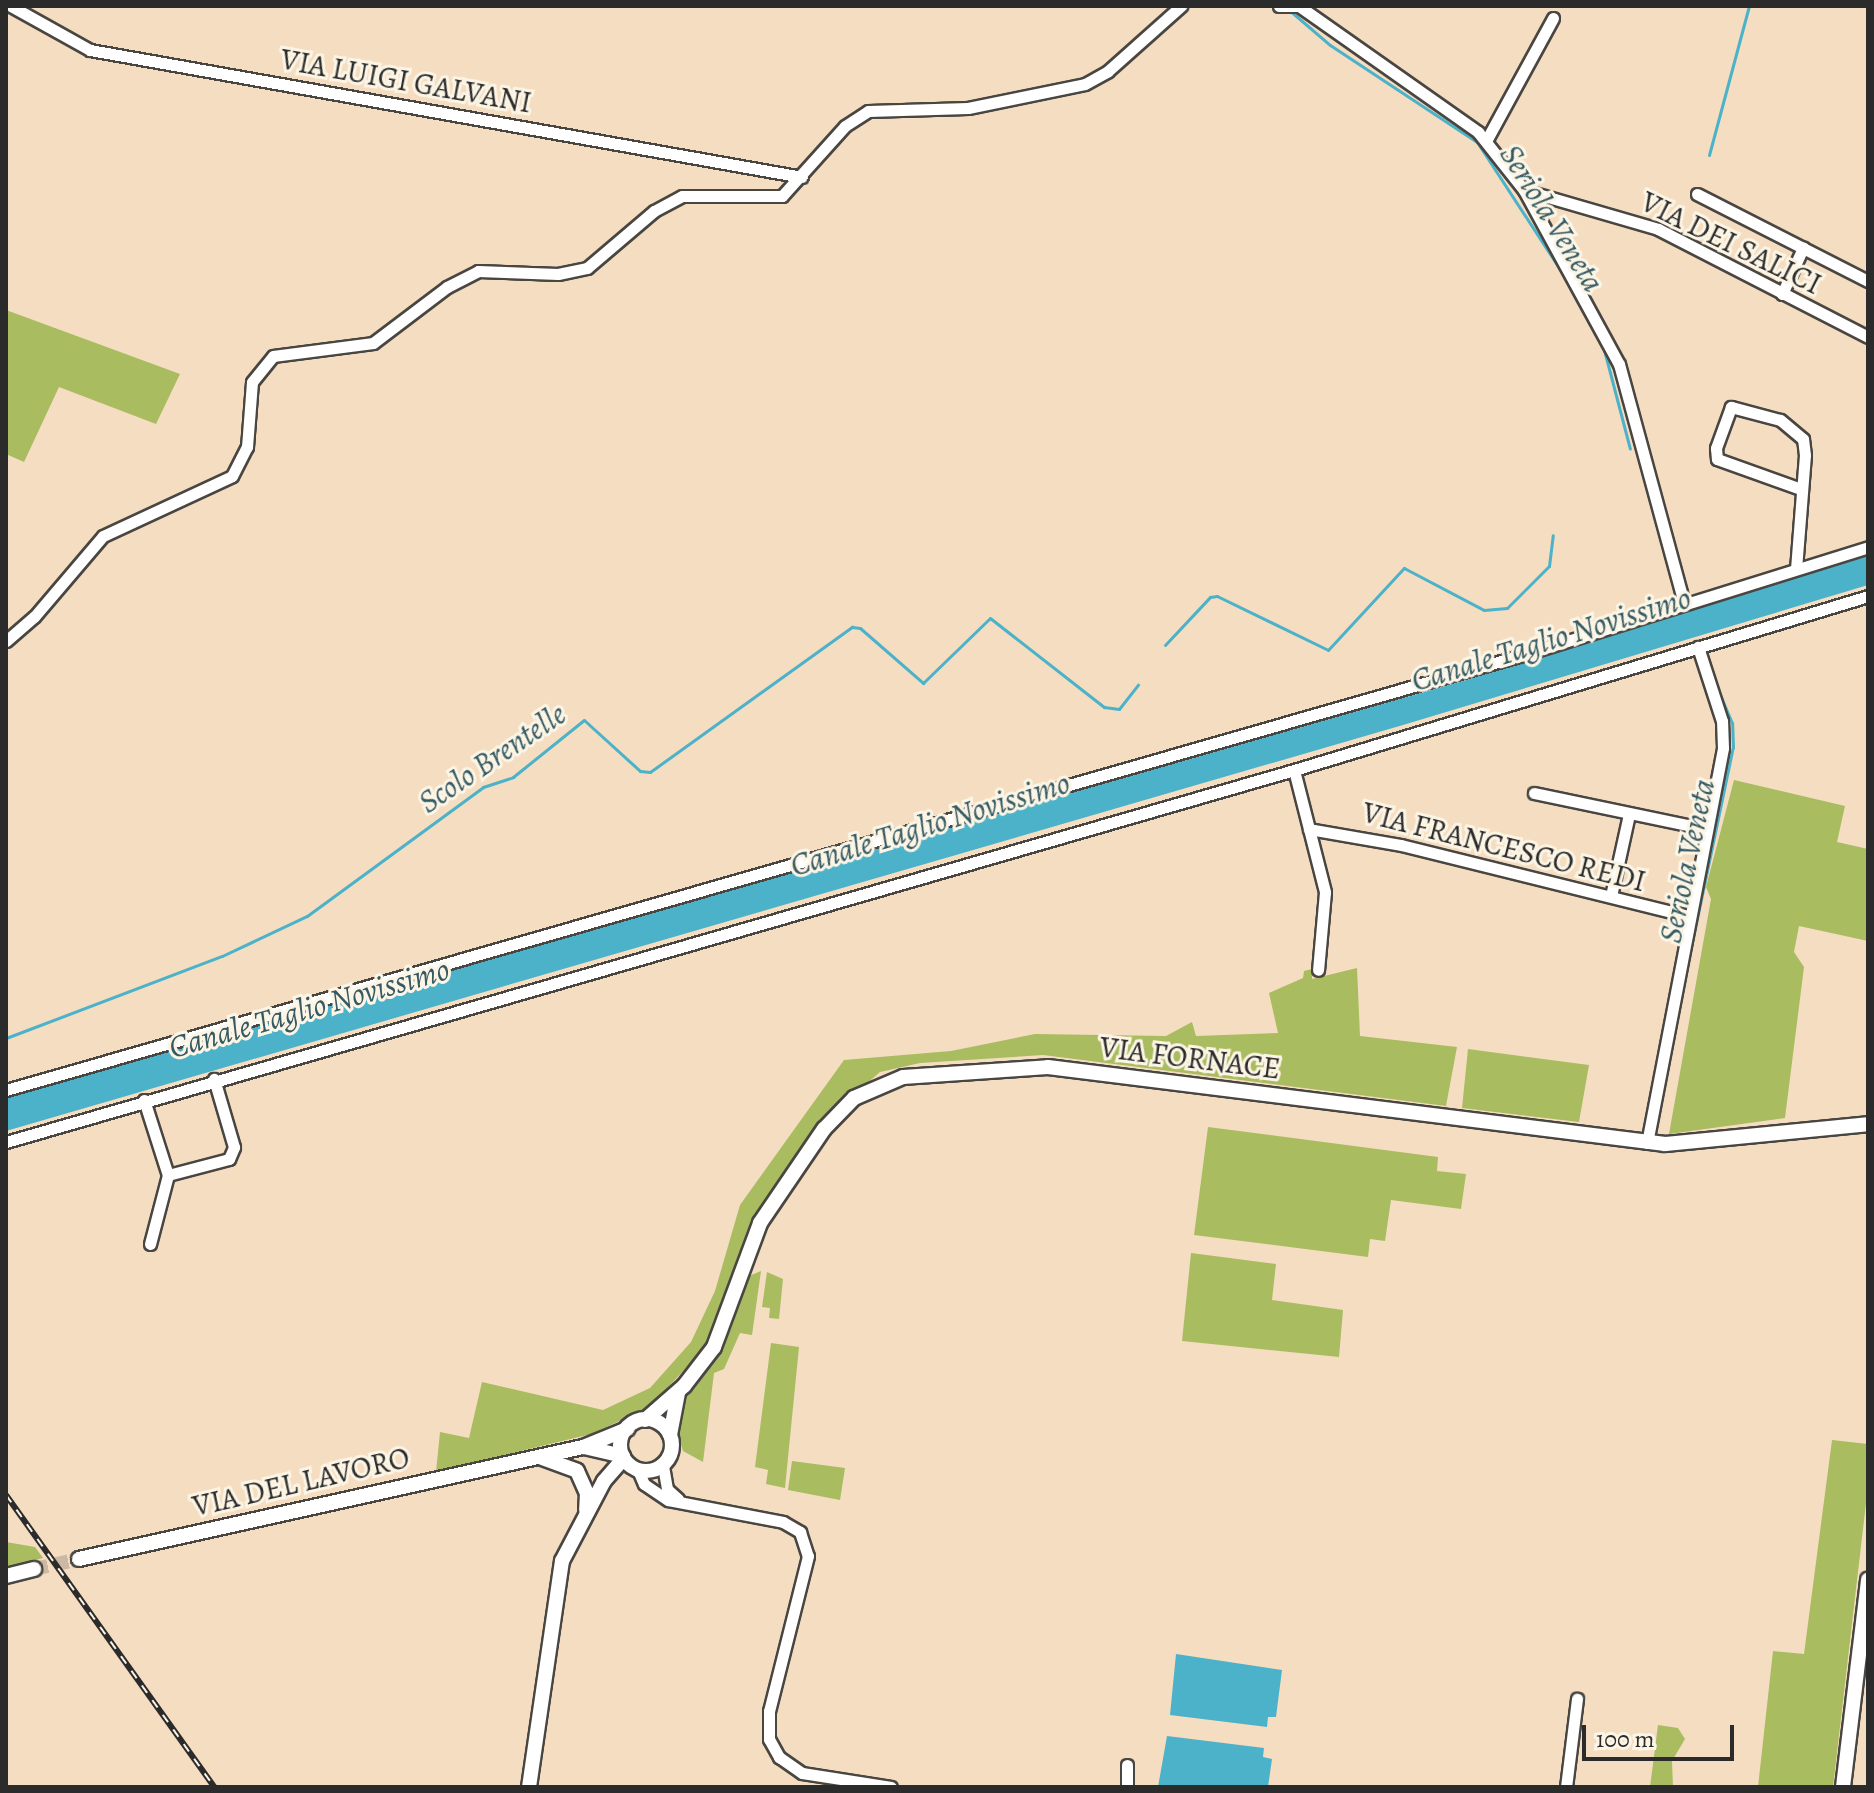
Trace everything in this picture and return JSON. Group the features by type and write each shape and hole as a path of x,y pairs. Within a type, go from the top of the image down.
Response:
{"street":[{"name":"VIA LUIGI GALVANI","path":"11,6 90,50 802,177"},
{"path":"6,641 34,617 103,536 232,476 247,447 252,382 273,356 366,346 468,274 498,268 578,271 604,257 672,200 711,193 774,199 802,177 831,140 865,112 895,107 968,108 1085,84 1108,71 1181,6"},
{"path":"1290,6 1486,141 1524,190 1619,364 1684,603"},
{"path":"1486,141 1553,18"},
{"name":"VIA DEI SALICI","path":"1524,190 1658,229 1868,337"},
{"path":"1697,194 1868,281"},
{"path":"1782,294 1803,248"},
{"path":"1796,569 1805,455 1799,433 1780,420 1731,407 1716,448 1717,459 1801,489"},
{"path":"6,1090 1506,659 1868,547"},
{"path":"6,1142 214,1079 1294,770 1698,647 1829,614 1868,596"},
{"path":"1647,1143 1723,729 1698,647"},
{"path":"1294,770 1325,892 1318,970"},
{"path":"1534,793 1706,829"},
{"path":"1611,896 1629,814"},
{"name":"VIA FRANCESCO REDI","path":"1309,829 1688,916"},
{"name":"VIA FORNACE","path":"645,1420 678,1393 720,1334 760,1223 824,1129 854,1098 903,1077 1048,1067 1647,1143 1868,1124"},
{"path":"168,1175 234,1153 214,1079"},
{"path":"144,1100 168,1175 150,1244"},
{"name":"VIA FORNACE","path":"670,1436 678,1393"},
{"path":"529,1787 556,1591 567,1548 585,1514 623,1457 627,1429 645,1420 660,1423 670,1436 672,1452 663,1466 667,1489 682,1501"},
{"name":"VIA DEL LAVORO","path":"79,1559 583,1447 627,1429"},
{"name":"VIA DEL LAVORO","path":"583,1447 623,1457"},
{"path":"534,1457 577,1471 587,1493 585,1514"},
{"path":"623,1457 651,1490 682,1501 783,1522 803,1536 808,1556 769,1711 769,1739 784,1762 802,1773 891,1787"},
{"path":"598,1494 637,1470 663,1466"},
{"path":"6,1576 34,1569"},
{"path":"1843,1787 1863,1721 1868,1579"},
{"path":"1566,1787 1577,1699"},
{"path":"1127,1765 1127,1787"}],"green space":[{"path":"6,310 180,374 156,424 59,387 24,462 6,454"},
{"path":"1734,780 1845,806 1837,842 1868,849 1868,941 1799,926 1794,952 1804,967 1785,1118 1669,1134 1711,899 1706,887"},
{"path":"1357,968 1360,1036 1457,1047 1446,1106 1043,1055 920,1063 880,1072 821,1123 772,1193 708,1344 650,1407 591,1434 436,1472 440,1432 469,1438 482,1382 603,1410 650,1388 691,1342 715,1291 740,1205 844,1060 951,1051 1035,1034 1166,1036 1192,1022 1196,1036 1278,1033 1269,993 1303,978 1304,971 1312,969 1312,979"},
{"path":"1468,1049 1589,1065 1579,1122 1462,1108"},
{"path":"1208,1127 1438,1157 1437,1171 1466,1174 1461,1209 1391,1200 1385,1241 1370,1239 1368,1257 1194,1235"},
{"path":"1191,1253 1276,1264 1272,1300 1343,1310 1339,1357 1182,1341"},
{"path":"761,1271 752,1335 740,1333 724,1369 714,1373 703,1462 683,1451 674,1423 682,1396 726,1338 749,1276"},
{"path":"767,1272 783,1279 779,1319 769,1318 770,1308 762,1307"},
{"path":"771,1343 799,1347 785,1488 766,1484 768,1470 755,1467"},
{"path":"1832,1440 1868,1444 1868,1486 1833,1787 1758,1787 1773,1651 1804,1654"},
{"path":"792,1461 845,1468 840,1500 788,1490"},
{"path":"6,1542 35,1547 43,1558 6,1567"},
{"path":"1658,1725 1678,1728 1685,1739 1672,1761 1673,1787 1650,1787"}],"water":[{"path":"1868,555 1868,585 1403,725 6,1131 6,1098 1466,680"},
{"path":"1176,1654 1282,1670 1276,1717 1268,1717 1267,1727 1170,1715"},
{"path":"1167,1736 1264,1748 1263,1757 1272,1759 1268,1787 1158,1787"}],"waterway":[{"name":"Scolo Brentelle","path":"1709,155 1749,6"},
{"name":"Seriola Veneta","path":"1288,9 1330,45 1477,142 1569,283"},
{"name":"Seriola Veneta","path":"1603,346 1630,449"},
{"name":"Scolo Brentelle","path":"1165,645 1210,597 1217,596 1328,650 1404,568 1484,610 1507,608 1549,566 1553,535"},
{"name":"Scolo Brentelle","path":"6,1038 222,956 307,916 483,787 513,777 584,720 640,771 650,772 852,627 860,628 923,683 990,618 1104,707 1119,709 1138,685"},
{"name":"Seriola Veneta","path":"1685,976 1733,747 1732,723 1719,693"}],"tunnel":[{"path":"34,1569 79,1559"}],"railway":[{"path":"6,1495 214,1787"}],"water label":[{"name":"Canale Taglio Novissimo","path":"1551,639"},
{"name":"Canale Taglio Novissimo","path":"930,824"},
{"name":"Canale Taglio Novissimo","path":"309,1008"}]}
